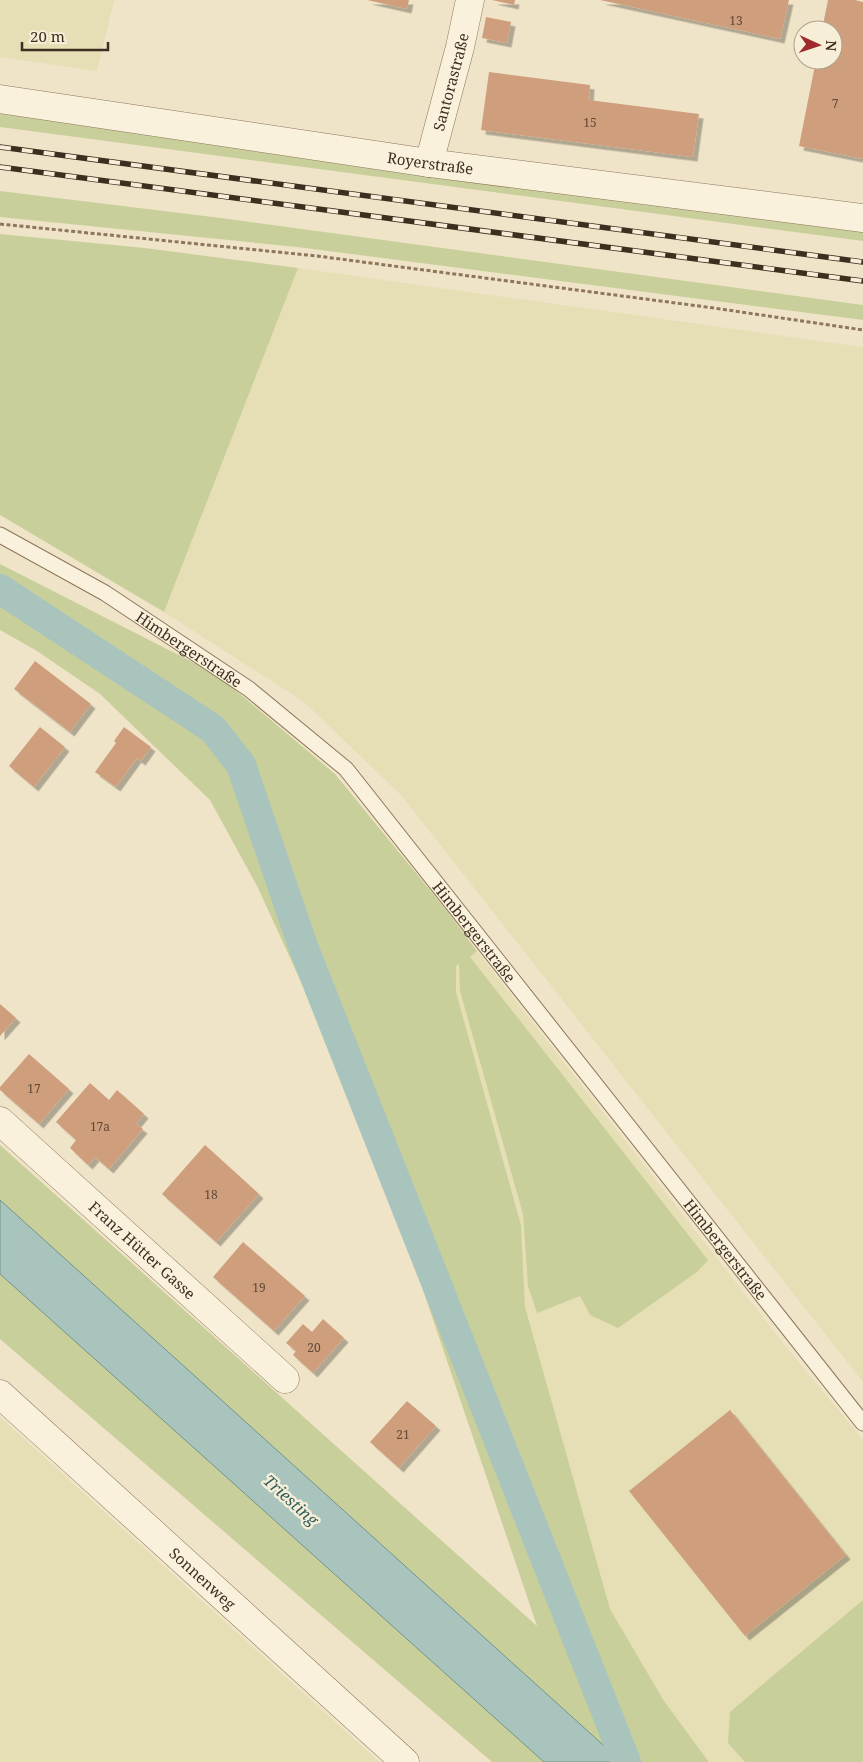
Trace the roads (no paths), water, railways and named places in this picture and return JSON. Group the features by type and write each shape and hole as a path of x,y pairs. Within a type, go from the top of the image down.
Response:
{"street":[{"name":"Santorastraße","path":"429,163 460,47 470,0"},
{"name":"Royerstraße","path":"0,99 429,163 863,218"},
{"name":"Franz Hütter Gasse","path":"0,1121 285,1380"},
{"name":"Sonnenweg","path":"0,1394 405,1762"}],"lane":[{"name":"Himbergerstraße","path":"0,535 105,593 249,689 346,769 863,1423"}],"water":[{"name":"Triesting","path":"0,1200 622,1762 544,1762 0,1274"}],"waterway":[{"path":"0,589 213,729 241,765 304,949 626,1762"}],"railway":[{"path":"0,147 863,262"},
{"path":"0,167 863,281"}]}
